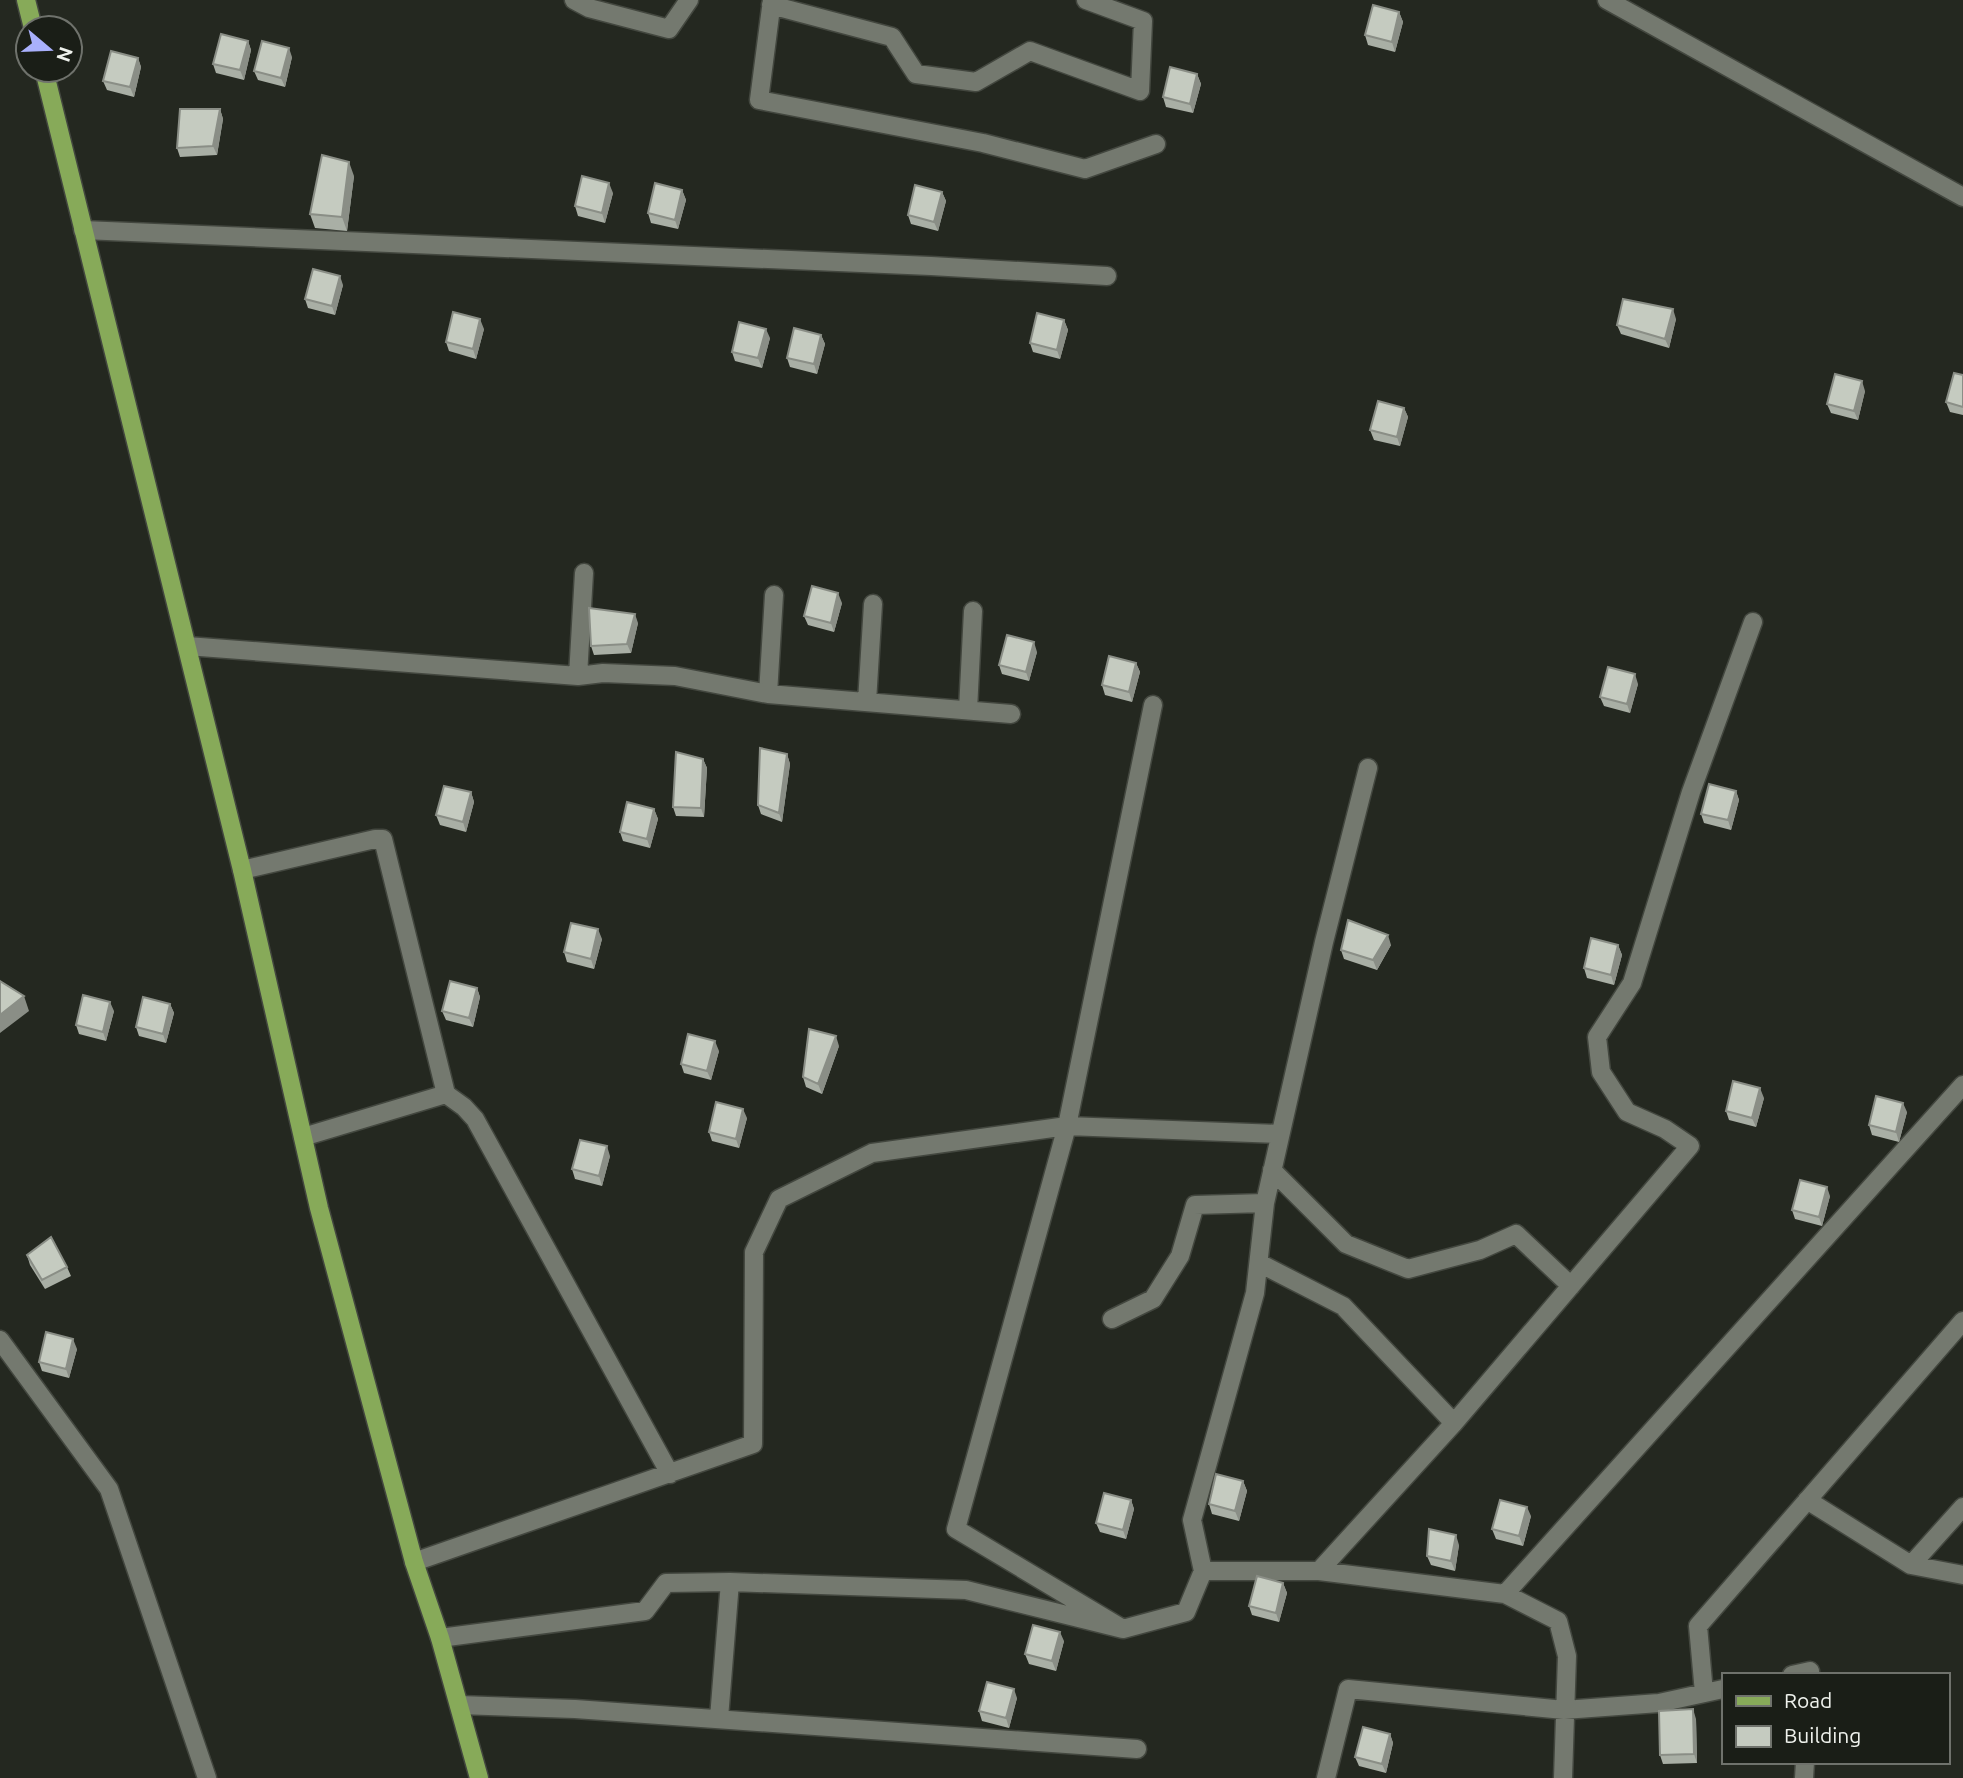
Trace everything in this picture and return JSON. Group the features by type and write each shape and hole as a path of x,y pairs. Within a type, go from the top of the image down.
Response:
{"main road":[{"path":"47,84 242,870 319,1208 414,1562 440,1638 480,1778"}],"street":[{"path":"574,0 589,8 669,29 689,0"},
{"path":"1086,0 1143,20 1140,91 1030,51 976,82 916,74 892,37 772,3 759,100 982,143 1085,169 1156,144"},
{"path":"1607,0 1963,198"},
{"path":"83,230 917,265 1107,276"},
{"path":"578,677 583,573"},
{"path":"768,694 774,595"},
{"path":"867,702 873,604"},
{"path":"968,710 973,611"},
{"path":"1319,1571 1454,1423 1690,1146 1665,1129 1628,1112 1601,1072 1597,1037 1632,983 1691,792 1753,622"},
{"path":"187,646 578,677 603,673 675,676 768,694 1011,714"},
{"path":"1123,1629 956,1529 1067,1126 1153,705"},
{"path":"440,1638 645,1611 666,1583 730,1582 966,1590 1123,1629 1186,1612 1203,1571 1192,1520 1255,1293 1265,1203 1272,1170 1324,942 1368,768"},
{"path":"242,870 383,839 446,1094 475,1119 670,1474"},
{"path":"1505,1594 1963,1085"},
{"path":"303,1137 446,1094"},
{"path":"414,1562 753,1444 754,1252 779,1199 872,1153 1067,1126 1280,1134"},
{"path":"1272,1170 1346,1244 1408,1269 1480,1250 1516,1234 1570,1286"},
{"path":"1112,1320 1153,1299 1180,1256 1195,1205 1265,1203"},
{"path":"1259,1263 1343,1306 1454,1423"},
{"path":"1704,1693 1698,1626 1963,1321"},
{"path":"0,1340 109,1489 207,1778"},
{"path":"1807,1500 1911,1565 1963,1575"},
{"path":"1911,1565 1963,1507"},
{"path":"1203,1571 1319,1571 1505,1594 1558,1621 1567,1656 1563,1778"},
{"path":"719,1718 730,1582"},
{"path":"1326,1778 1348,1689 1564,1710 1659,1703 1722,1689"},
{"path":"459,1705 719,1718 1137,1749"}],"building":[{"path":"1373,5 1399,12 1392,42 1365,35"},
{"path":"221,34 248,41 240,70 213,64"},
{"path":"262,41 289,48 281,78 254,71"},
{"path":"111,51 138,58 130,87 103,81"},
{"path":"1170,67 1197,74 1190,104 1163,97"},
{"path":"180,109 220,109 213,146 177,148"},
{"path":"322,155 349,162 342,217 310,214"},
{"path":"582,176 609,183 602,213 575,206"},
{"path":"655,183 682,190 675,220 648,213"},
{"path":"915,185 942,192 934,222 908,215"},
{"path":"313,269 340,276 332,306 305,299"},
{"path":"1623,299 1673,309 1665,339 1617,325"},
{"path":"453,312 480,319 473,349 446,342"},
{"path":"1037,313 1064,320 1057,350 1030,343"},
{"path":"739,322 766,329 758,358 732,352"},
{"path":"794,328 821,335 814,364 787,358"},
{"path":"1954,373 1963,375 1963,407 1946,402"},
{"path":"1835,374 1862,381 1854,411 1827,404"},
{"path":"1378,401 1404,408 1397,437 1370,430"},
{"path":"812,586 838,593 831,623 804,616"},
{"path":"589,608 635,614 627,644 591,646"},
{"path":"1007,635 1034,642 1026,672 999,665"},
{"path":"1109,656 1136,663 1129,692 1102,685"},
{"path":"1608,667 1635,674 1627,704 1600,697"},
{"path":"760,748 787,754 779,813 758,805"},
{"path":"676,752 703,759 701,808 673,807"},
{"path":"1709,784 1736,791 1728,820 1701,814"},
{"path":"444,786 471,792 463,822 436,815"},
{"path":"627,802 654,809 647,839 620,832"},
{"path":"1348,920 1388,935 1373,960 1341,950"},
{"path":"571,923 598,929 591,959 564,952"},
{"path":"1591,938 1618,945 1611,975 1584,968"},
{"path":"0,981 24,996 0,1015"},
{"path":"450,981 477,988 469,1018 442,1011"},
{"path":"83,995 110,1002 103,1032 76,1025"},
{"path":"143,997 170,1004 163,1034 136,1027"},
{"path":"809,1029 836,1036 818,1084 803,1077"},
{"path":"688,1034 715,1041 707,1071 681,1064"},
{"path":"1733,1081 1760,1088 1752,1118 1726,1111"},
{"path":"1876,1096 1903,1103 1896,1132 1869,1125"},
{"path":"716,1102 743,1109 736,1139 709,1132"},
{"path":"580,1140 607,1146 599,1176 572,1169"},
{"path":"1800,1180 1827,1187 1819,1217 1792,1210"},
{"path":"51,1237 67,1267 42,1280 27,1255"},
{"path":"46,1332 73,1339 66,1369 39,1362"},
{"path":"1216,1474 1243,1481 1235,1511 1209,1504"},
{"path":"1104,1493 1131,1500 1123,1530 1096,1523"},
{"path":"1500,1500 1527,1507 1519,1536 1492,1529"},
{"path":"1429,1529 1456,1535 1451,1561 1427,1556"},
{"path":"1257,1576 1283,1583 1276,1613 1249,1606"},
{"path":"1033,1625 1060,1632 1052,1661 1025,1654"},
{"path":"987,1682 1014,1689 1006,1718 979,1711"},
{"path":"1693,1709 1694,1754 1660,1755 1659,1711"},
{"path":"1363,1727 1390,1734 1382,1764 1355,1757"}]}
